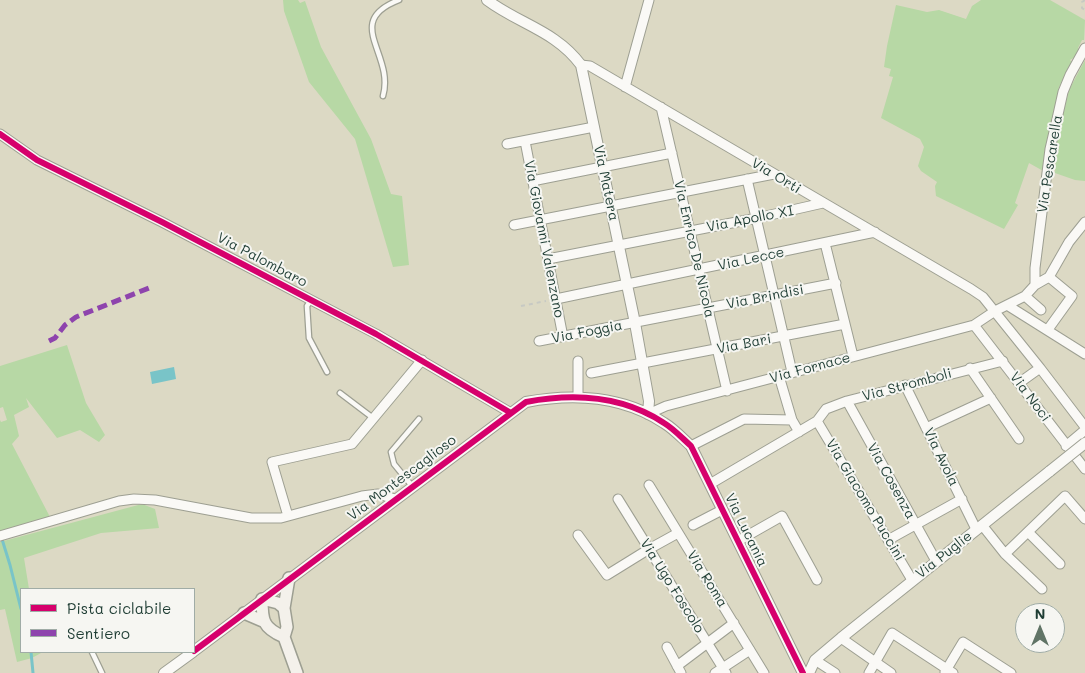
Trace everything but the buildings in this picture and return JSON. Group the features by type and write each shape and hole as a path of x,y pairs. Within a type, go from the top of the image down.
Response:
{"main road":[{"path":"289,578 284,608 287,627 284,637 297,673"},
{"path":"265,622 262,599 278,603 284,608"},
{"path":"244,613 265,622 272,631 284,637"}],"street":[{"name":"Via Matera","path":"487,0 564,45 581,65 635,323 649,401 648,414"},
{"path":"625,87 649,0"},
{"name":"Via Pescarella","path":"1035,285 1035,268 1050,149 1063,92 1070,74 1085,48"},
{"name":"Via Orti","path":"581,65 590,66 983,297 1040,368 1085,429"},
{"name":"Via Enrico De Nicola","path":"661,107 727,391"},
{"path":"507,144 594,127"},
{"name":"Via Palombaro","path":"0,134 37,160 162,222 376,334 511,413"},
{"name":"Via Giovanni Valenzano","path":"524,141 563,337"},
{"path":"532,181 672,153"},
{"path":"514,225 774,174"},
{"path":"748,179 792,372"},
{"name":"Via Apollo XI","path":"548,259 823,204"},
{"path":"1041,310 1025,296 1035,285 1049,277 1068,242 1085,222"},
{"name":"Via Lecce","path":"556,299 875,232"},
{"path":"825,243 853,356"},
{"path":"1049,277 1072,296 1049,328"},
{"name":"Via Brindisi","path":"635,323 836,283"},
{"name":"Via Fornace","path":"648,414 666,406 974,325 995,311 1025,296"},
{"path":"1007,305 1085,354"},
{"name":"Via Foggia","path":"539,341 635,323"},
{"name":"Via Bari","path":"591,373 845,324"},
{"name":"Via Noci","path":"974,325 1085,469"},
{"path":"288,516 272,462 352,444 422,360"},
{"path":"578,361 578,396"},
{"name":"Via Stromboli","path":"710,484 817,421 826,409 846,401 905,385 1003,361"},
{"path":"970,368 1019,439"},
{"path":"1019,383 1040,368"},
{"path":"779,376 792,420 799,432"},
{"name":"Via Avola","path":"905,385 962,500 979,527 1042,588"},
{"name":"Via Montescaglioso","path":"195,650 526,402 547,398 578,396 606,400 629,406 648,414"},
{"path":"926,428 991,398"},
{"name":"Via Cosenza","path":"846,401 936,561"},
{"name":"Via Lucania","path":"648,414 665,423 691,446 803,673"},
{"path":"691,446 744,420 792,420"},
{"name":"Via Giacomo Puccini","path":"817,421 912,580"},
{"path":"1066,446 1085,429"},
{"name":"Via Puglie","path":"809,673 815,660 841,638 1085,443"},
{"name":"Via Roma","path":"649,485 764,673"},
{"path":"0,536 119,501 134,499 155,500 251,518 281,518 362,496 378,494 395,499"},
{"path":"1005,554 1065,496 1085,520"},
{"name":"Via Ugo Foscolo","path":"618,499 708,643 722,671"},
{"path":"888,540 962,500"},
{"path":"693,525 722,510"},
{"path":"738,541 782,516 817,580"},
{"path":"1028,532 1060,564"},
{"path":"578,535 607,575 678,533"},
{"path":"667,647 679,669 734,623"},
{"path":"868,673 892,633 948,672 963,642 1011,673"},
{"path":"841,638 891,673"},
{"path":"722,671 750,650"},
{"name":"Via Montescaglioso","path":"164,673 190,653"},
{"path":"815,660 835,673"}],"lane":[{"path":"383,96 384,70 372,34 372,20 374,15 382,8 399,0"},
{"path":"311,300 307,306 309,338 327,372"},
{"path":"340,393 373,418"},
{"path":"412,486 394,464 391,452 419,419"},
{"path":"92,653 102,673"}],"path":[{"path":"1084,0 1082,8 1085,10"},
{"path":"521,306 556,299"}],"green space":[{"path":"283,0 298,0 300,3 305,1 321,47 371,139 391,194 402,196 409,265 393,267 355,139 309,82 284,11"},
{"path":"981,0 1050,0 1085,20 1084,40 1082,40 1078,48 1080,50 1070,60 1072,62 1059,87 1045,172 1029,163 1015,203 1018,205 1004,229 936,196 935,186 937,182 921,171 918,166 924,147 920,139 881,118 893,77 889,76 891,69 884,67 896,5 927,12 939,10 966,19 972,6"},
{"path":"1085,60 1085,181 1075,180 1055,173 1057,140 1069,90"},
{"path":"67,345 86,403 105,435 99,442 80,430 57,438 26,398 29,407 14,415 19,436 12,444 50,517 0,532 0,420 1,422 7,420 3,407 0,408 0,366"},
{"path":"142,504 155,509 159,528 101,533 24,558 29,588 20,588 20,653 41,653 32,658 17,662 5,609 0,610 0,542"}],"water":[{"path":"174,367 176,379 152,384 150,372"}],"waterway":[{"path":"1,536 20,605"},
{"path":"31,653 33,673"}],"marked path":[{"path":"49,341 55,338 65,325 76,317 149,288"}],"cycle path":[{"path":"0,134 37,160 162,222 376,334 511,413"},
{"path":"195,650 526,402 544,399 580,398 615,402 632,407 664,423 691,446 803,673"}]}
